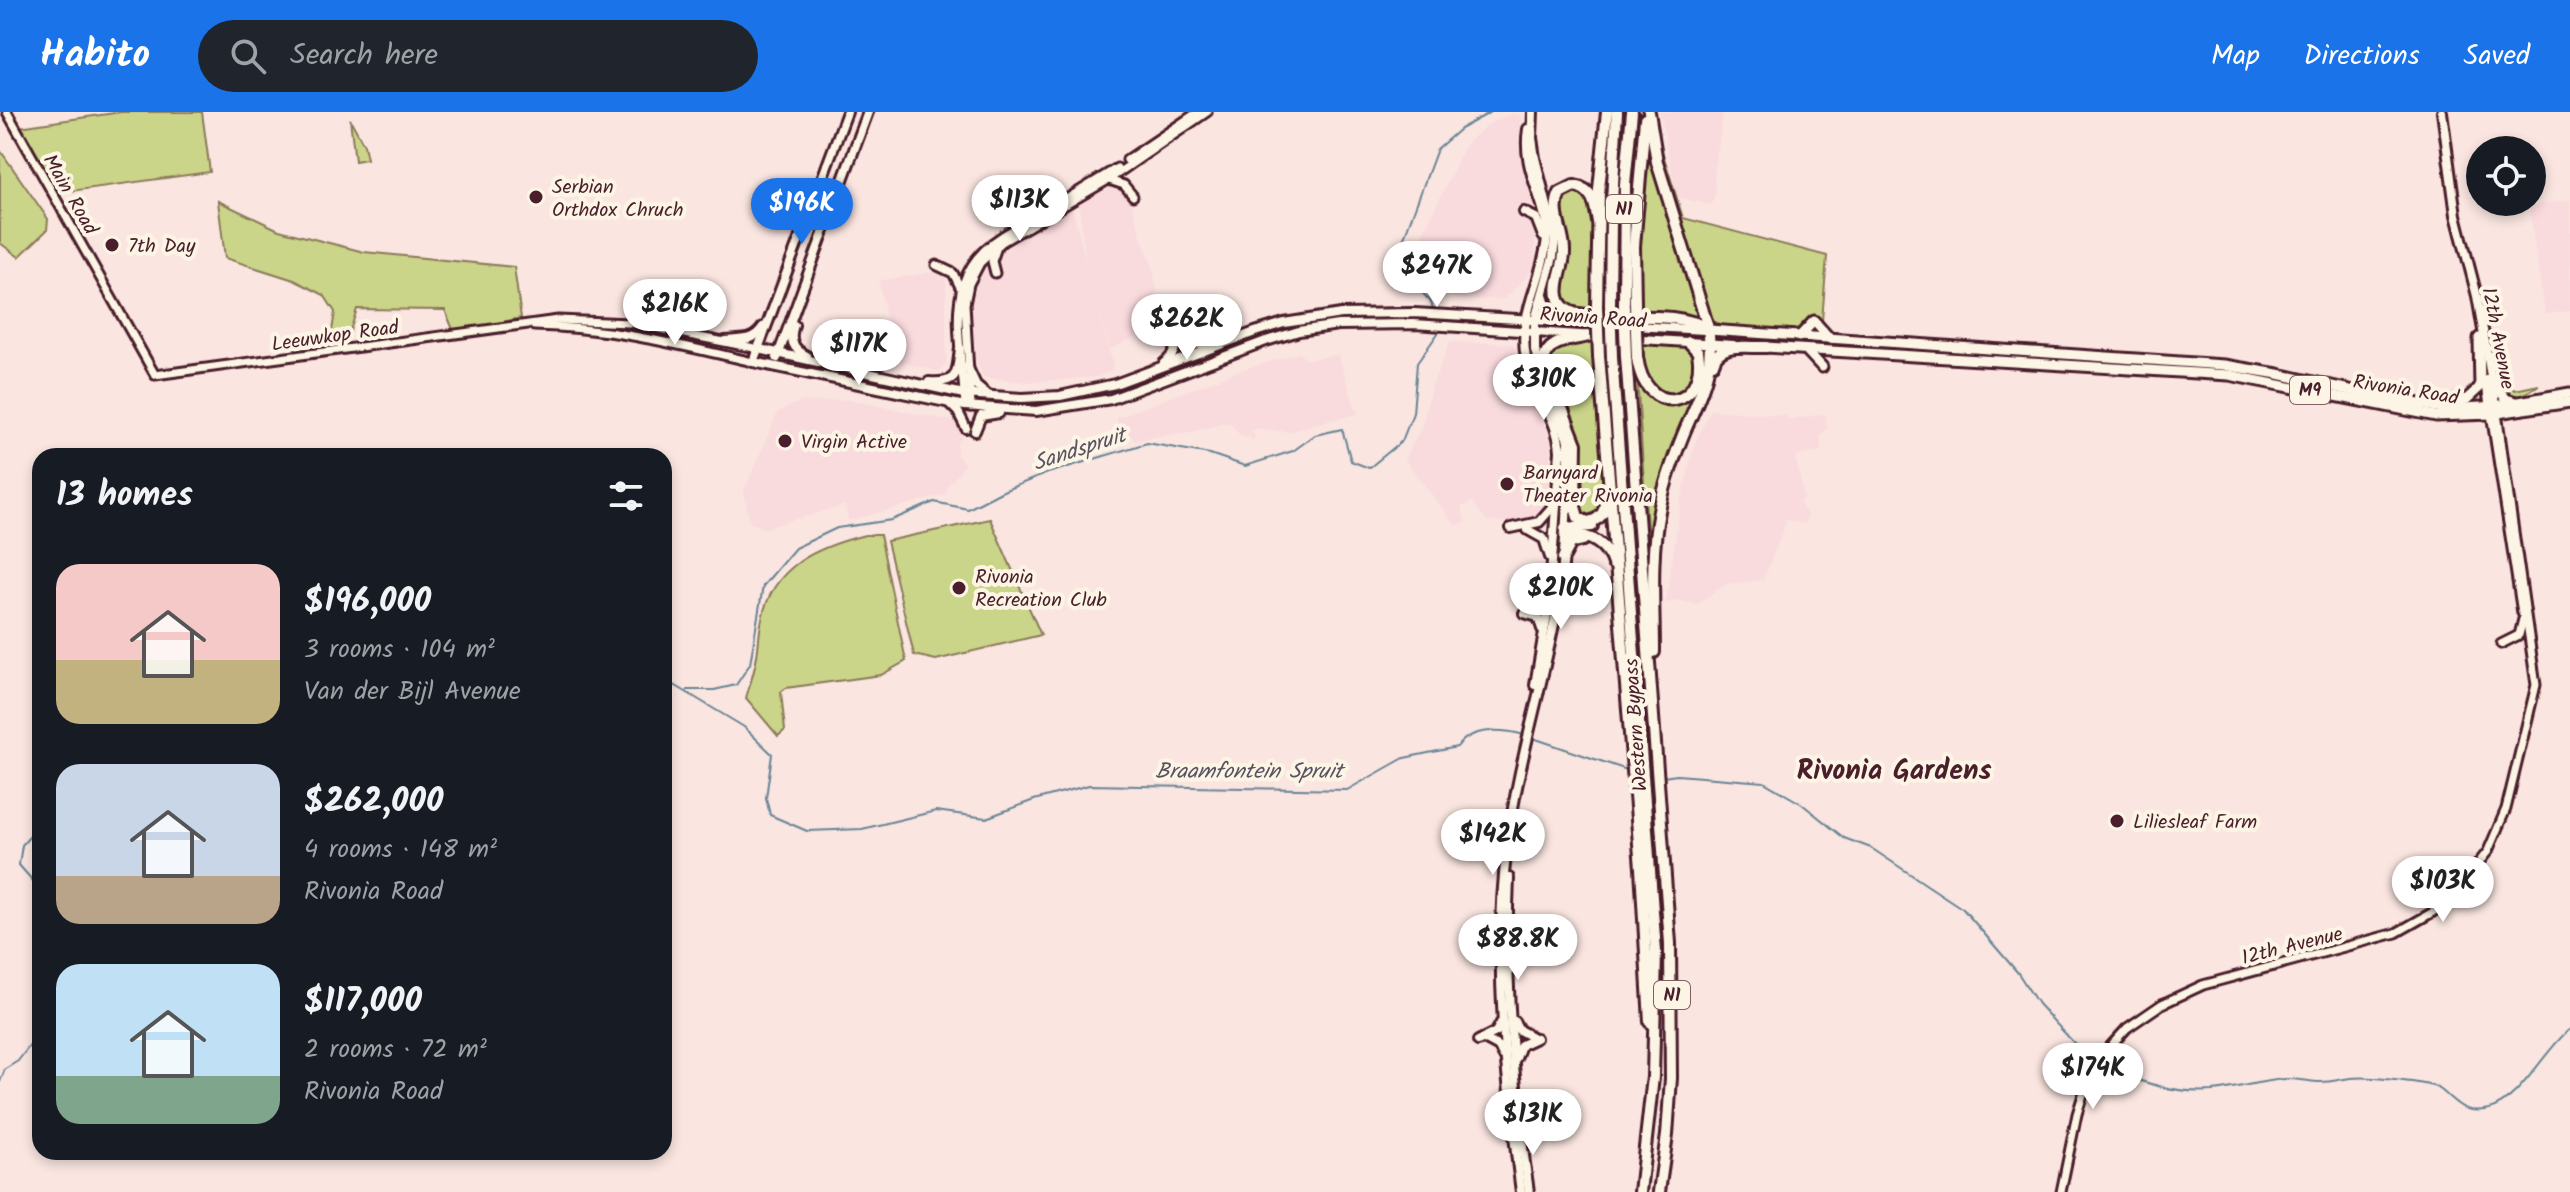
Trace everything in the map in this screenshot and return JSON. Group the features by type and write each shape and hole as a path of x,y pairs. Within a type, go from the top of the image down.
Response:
{"highway":[{"path":"1607,112 1598,222 1599,356 1641,868 1653,1064"},
{"name":"Western Bypass","path":"1617,112 1611,220 1612,357 1656,952 1653,1064 1640,1192"},
{"name":"N1","path":"1629,305 1625,184 1632,112"},
{"path":"1629,305 1647,112"},
{"path":"1647,112 1657,162 1709,330 1710,343 1708,375 1674,458 1658,514 1654,558 1657,748"},
{"path":"1598,222 1594,200 1588,191 1574,186 1560,193 1556,212 1564,253 1557,294 1562,305 1574,313 1653,317 1697,324 1709,330"},
{"name":"Western Bypass","path":"1629,305 1670,943 1672,1023 1667,1135 1659,1192"},
{"path":"1592,335 1552,345 1546,352 1544,362 1575,440 1575,509 1581,520 1593,522 1602,514 1606,505 1609,472"},
{"path":"1632,357 1648,389 1660,397 1677,398 1691,390 1699,376 1698,352 1689,342"},
{"path":"1699,400 1710,382 1718,351 1766,347"},
{"path":"1568,480 1571,517 1576,525 1586,527"},
{"path":"1565,531 1598,523 1607,513 1608,484"},
{"path":"1565,531 1597,542 1611,558 1618,593"},
{"path":"1563,558 1573,541 1597,542"}],"main road":[{"path":"753,362 847,112"},
{"path":"774,366 868,112"},
{"path":"1525,353 1545,249 1545,220 1526,152 1533,112"},
{"path":"1530,319 1543,291 1553,257 1555,234 1535,158 1533,112"},
{"name":"12th Avenue","path":"2442,112 2456,215 2493,410"},
{"path":"1524,212 1538,220 1545,249"},
{"name":"12th Avenue","path":"2470,277 2477,296 2491,378 2493,410"},
{"path":"806,282 792,332 793,344 801,354 828,363"},
{"path":"1543,291 1548,311 1567,321"},
{"path":"1138,376 1165,362 1174,353 1174,311 1182,331 1193,343 1207,346 1234,339"},
{"name":"Rivonia Road","path":"759,349 967,394 992,397 1060,396 1138,376 1234,339 1314,317 1372,312 1414,313 2203,363 2278,374 2449,409 2493,410 2517,402 2570,393"},
{"path":"725,341 754,338 767,321"},
{"path":"1799,337 1814,321 1830,339"},
{"name":"Rivonia Road","path":"753,362 968,406 1050,410 1111,399 1299,331 1350,324 1414,324 2229,375 2436,416 2570,402"},
{"path":"1501,329 1515,336 1525,353 1532,379 1558,436 1552,574 1529,731"},
{"path":"1521,1192 1506,1067 1501,908 1523,758 1558,608 1568,480 1568,440 1543,380 1530,330"},
{"path":"1536,355 1542,339 1558,332"},
{"path":"2418,405 2462,401 2477,392 2482,380 2479,338"},
{"path":"896,380 948,382 957,373 960,348"},
{"path":"1803,350 1822,367"},
{"path":"967,366 976,385 992,397"},
{"path":"2491,378 2506,399 2517,402"},
{"path":"948,402 970,430 981,416 1010,410"},
{"path":"1511,528 1541,520 1556,501"},
{"path":"1528,530 1539,534 1546,542 1552,574"},
{"path":"1524,613 1534,614 1540,619 1540,654"},
{"path":"1506,1007 1518,1029 1534,1038 1519,1048 1515,1075"},
{"path":"1506,1007 1498,1030 1482,1040 1500,1048 1506,1067"},
{"path":"1506,1007 1529,1192"}],"street":[{"name":"Main Road","path":"7,112 155,375"},
{"path":"968,406 958,303 974,259 994,240 1044,214 1113,171 1198,112"},
{"path":"967,394 966,293 980,263 997,245 1108,180 1207,112"},
{"path":"1108,180 1124,185 1133,196"},
{"path":"995,273 992,261 997,245"},
{"path":"936,265 953,273 961,289"},
{"name":"Leeuwkop Road","path":"155,375 558,320 630,323"},
{"name":"Rivonia Road","path":"630,323 759,349"},
{"name":"Leeuwkop Road","path":"520,326 573,327 628,335"},
{"name":"Rivonia Road","path":"628,335 753,362"},
{"name":"12th Avenue","path":"2493,410 2535,690"},
{"name":"12th Avenue","path":"2061,1192 2086,1085 2095,1067 2119,1035 2162,1004 2203,985 2378,940 2405,929 2433,912 2476,868 2499,828 2535,690 2493,410"},
{"path":"2501,644 2519,635 2523,619"}],"shaded area":[{"path":"1660,112 1723,112 1714,174 1715,195 1711,205 1677,197"},
{"path":"1513,114 1520,116 1535,219 1535,268 1504,299 1453,298 1439,291 1410,261 1466,144 1490,123"},
{"path":"1112,182 1127,191 1131,201 1151,261 1159,301 1163,301 1164,330 1159,330 1158,316 1149,331 1110,349 1097,304 1113,367 1111,371 1096,377 1029,382 983,377 977,363 969,297 976,276 988,258 1070,201 1086,261 1079,204 1082,199"},
{"path":"2570,200 2570,311 2545,314 2530,216 2546,216 2546,204"},
{"path":"941,271 946,274 946,364 938,371 883,358 886,349 892,346 879,281"},
{"path":"1450,342 1513,344 1523,381 1532,399 1528,402 1530,407 1535,405 1551,440 1547,506 1536,519 1524,522 1487,521 1472,502 1461,507 1465,522 1456,526 1405,460 1423,424 1431,388"},
{"path":"1299,353 1306,360 1338,355 1357,414 1291,432 1257,428 1251,431 1255,438 1252,440 1249,435 1245,438 1239,434 1229,422 1195,431 1135,440 1130,435 1120,435 1117,418 1242,370"},
{"path":"848,400 957,422 961,426 962,438 957,442 957,456 964,463 947,486 946,494 849,521 845,505 765,528 750,523 744,492 778,412 800,402"},
{"path":"1711,410 1787,416 1788,420 1825,414 1827,429 1820,434 1821,451 1795,456 1804,498 1799,503 1807,515 1805,524 1787,520 1763,580 1726,584 1697,604 1678,600 1666,603 1681,502 1695,443"}],"green space":[{"path":"121,112 202,112 210,172 56,193 19,127"},
{"path":"350,119 364,145 367,159 355,161"},
{"path":"1653,122 1683,218 1827,256 1821,334 1728,326 1708,320 1659,161"},
{"path":"1648,144 1698,320 1641,311 1641,239"},
{"path":"0,150 48,219 47,230 19,257 0,243"},
{"path":"1582,189 1593,207 1594,308 1572,307 1563,296 1570,259 1562,200 1568,191"},
{"path":"218,201 279,230 364,252 514,267 521,318 454,332 445,310 357,309 349,334 331,337 335,312 324,295 294,280 225,258"},
{"path":"2495,335 2496,340 2493,340 2499,379 2515,390 2539,385 2517,396 2502,388 2498,380 2494,361 2491,336"},
{"path":"1596,341 1603,504 1597,514 1589,518 1580,511 1580,441 1548,361 1553,351 1562,346"},
{"path":"1643,344 1689,345 1695,358 1695,370 1690,381 1682,389 1671,393 1661,392 1651,384 1644,369"},
{"path":"1637,377 1646,392 1658,401 1691,395 1697,390 1664,464 1648,543"},
{"name":"Rivonia Recreation Club","path":"990,519 1041,635 936,660 914,655 887,541"},
{"path":"865,535 880,535 906,661 881,675 786,688 781,692 785,730 778,736 746,698 768,600 776,585 800,561 831,546"}],"waterway":[{"name":"Sandspruit","path":"1435,312 1430,301 1404,273 1402,243 1437,149 1460,129 1491,112"},
{"name":"Sandspruit","path":"687,690 714,690 736,685 750,664 763,586 795,548 837,528 892,520 934,502 968,509 1048,473 1147,443 1210,454 1245,466 1293,451 1315,435 1342,429 1351,461 1369,468 1402,441 1413,413 1417,363 1441,329"},
{"name":"Braamfontein Spruit","path":"672,685 744,727 772,754 766,798 770,815 807,831 862,829 936,811 986,818 1034,800 1089,785 1347,790 1404,758 1457,747 1463,740 1479,733 1497,731 1524,735"},
{"name":"Braamfontein Spruit","path":"1530,737 1630,771"},
{"name":"Braamfontein Spruit","path":"1663,777 1677,775 1764,782 1802,804 1844,838 1871,848 1963,909 2018,973 2038,1004 2073,1042 2096,1061"},
{"name":"Braamfontein Spruit","path":"32,834 22,845 19,865 32,880"},
{"name":"Braamfontein Spruit","path":"2102,1064 2155,1085 2184,1091 2213,1091 2285,1079 2321,1082 2366,1078 2412,1082 2434,1086 2462,1107 2473,1111 2489,1109 2511,1096 2570,1029"},
{"name":"Braamfontein Spruit","path":"0,1082 5,1069 18,1061 32,1043"}],"place":[{"name":"Serbian Orthdox Chruch","path":"536,197"},
{"name":"7th Day","path":"112,245"},
{"name":"Virgin Active","path":"785,441"},
{"name":"Barnyard Theater Rivonia","path":"1507,484"},
{"name":"Rivonia Recreation Club","path":"959,588"},
{"name":"Liliesleaf Farm","path":"2117,821"}],"district":[{"name":"Rivonia Gardens","path":"1894,769"}]}
